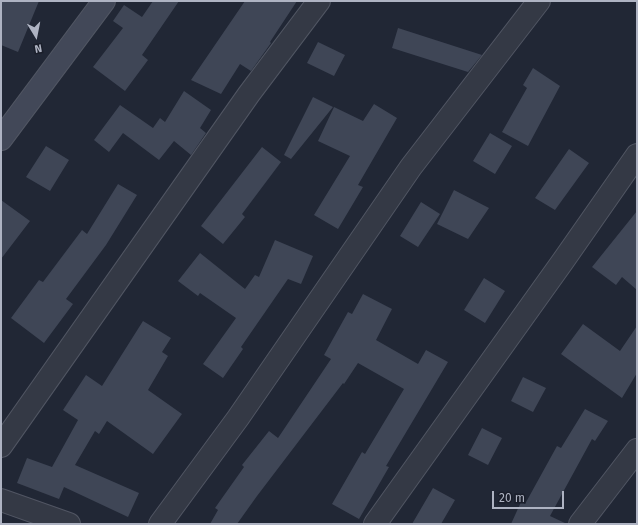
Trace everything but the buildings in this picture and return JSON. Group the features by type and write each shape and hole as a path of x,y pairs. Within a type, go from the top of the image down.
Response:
{"main road":[{"path":"1,139 104,1"}],"street":[{"path":"1,446 244,101 319,1"},
{"path":"160,524 238,418 411,167 539,1"},
{"path":"375,524 637,155"},
{"path":"580,524 637,450"},
{"path":"1,500 69,524"}]}
